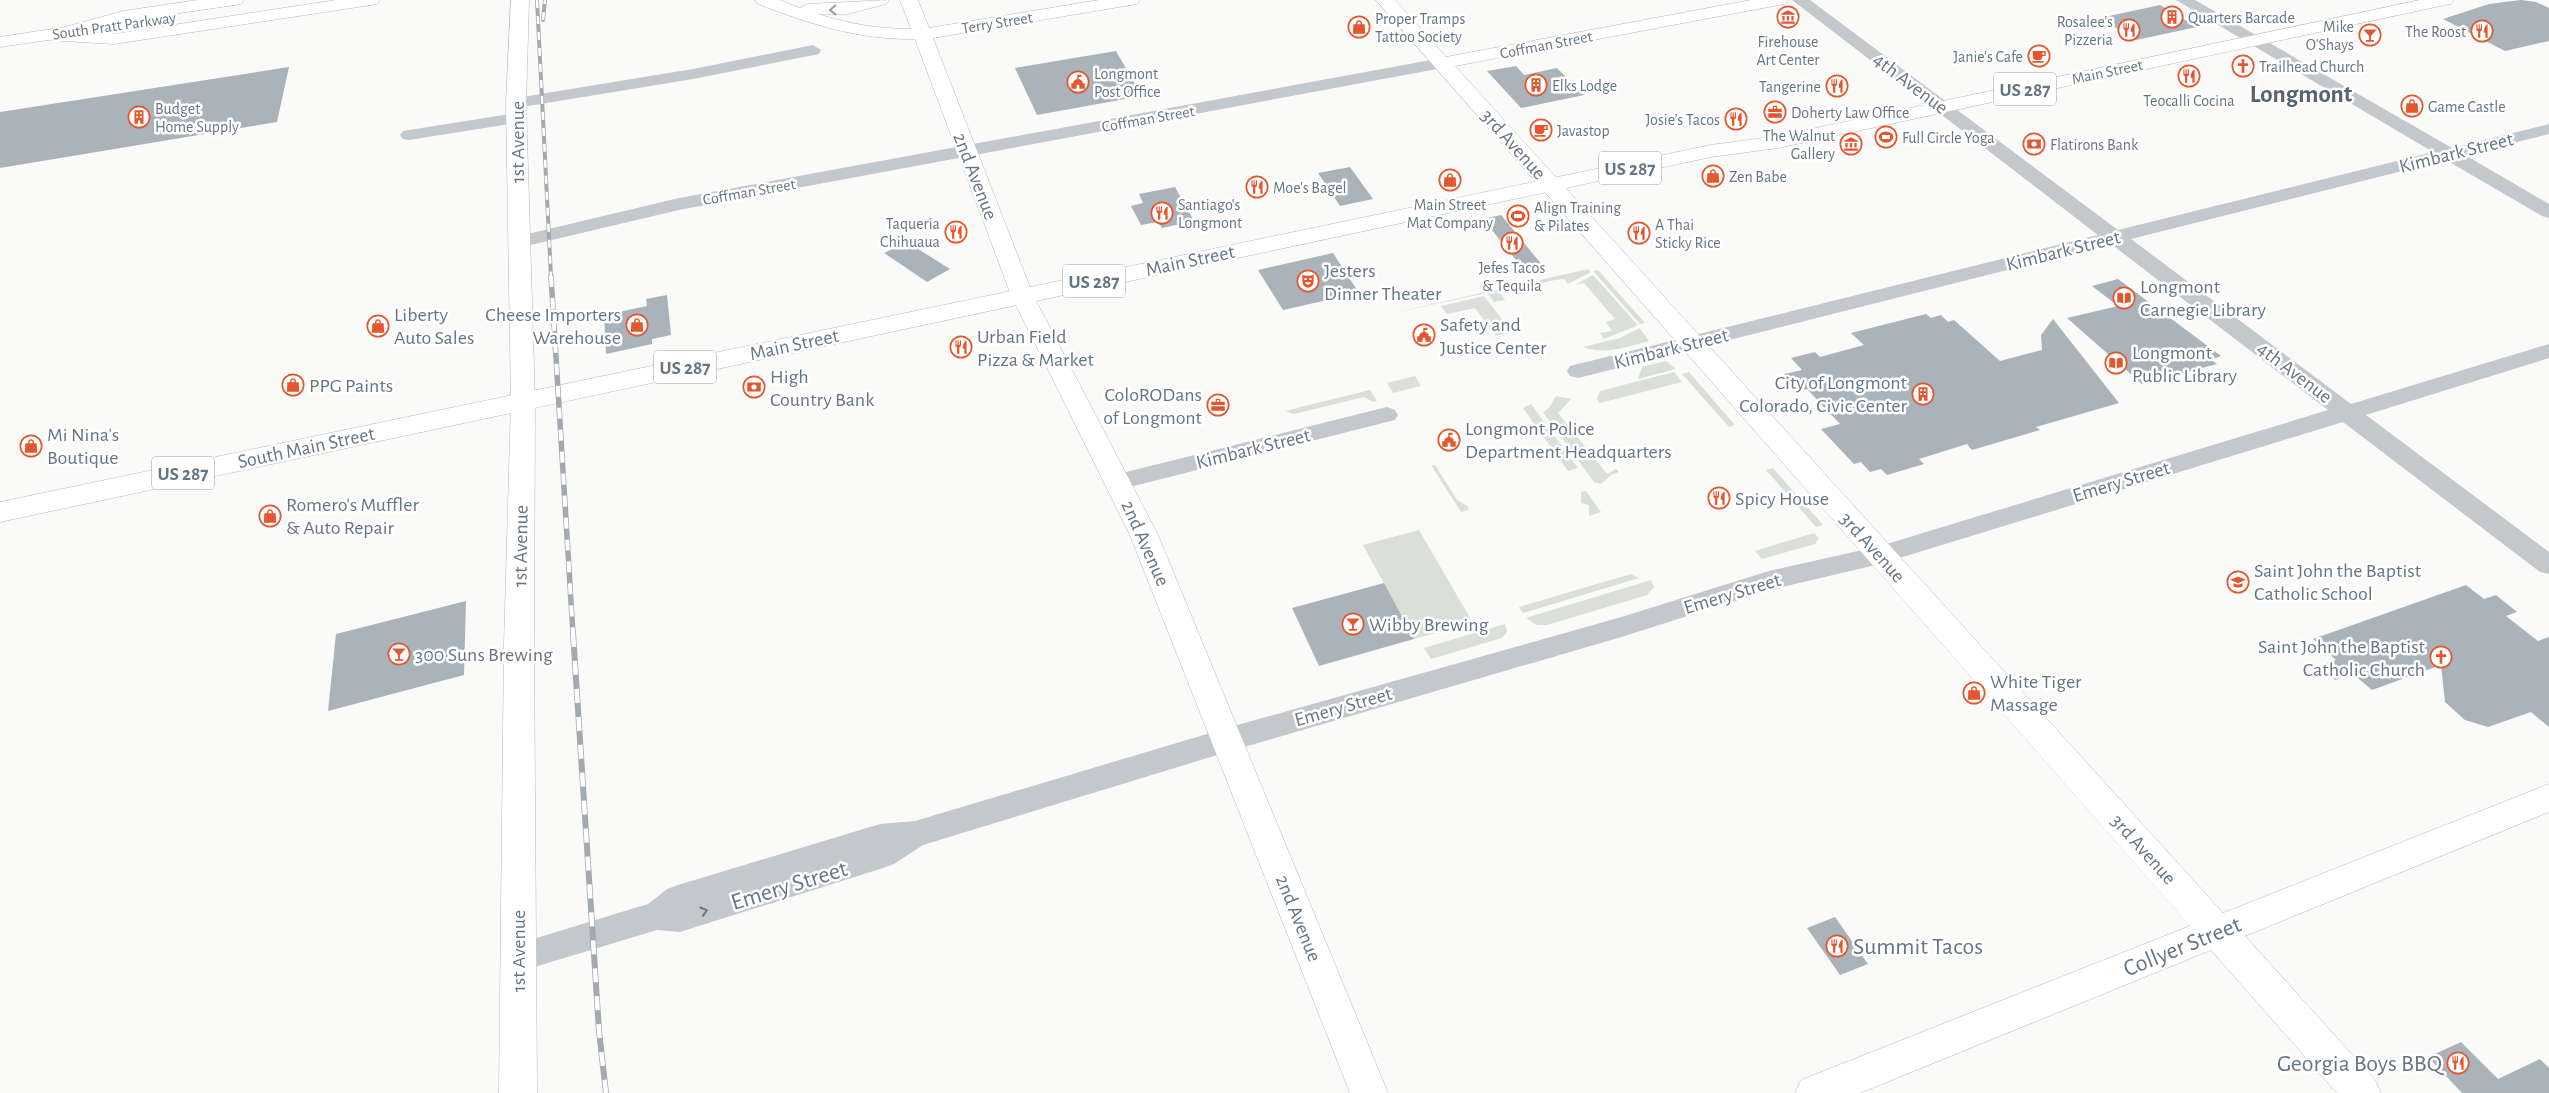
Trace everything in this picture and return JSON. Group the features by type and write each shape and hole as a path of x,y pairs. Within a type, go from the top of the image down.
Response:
{"main road":[{"path":"50,35 124,16 235,0"},
{"name":"South Pratt Parkway","path":"0,42 288,0"},
{"path":"50,35 114,39 371,0"},
{"name":"1st Avenue","path":"518,1093 519,645 523,402 518,242 525,107 520,0"},
{"path":"770,2 834,11 861,7 880,0"},
{"name":"2nd Avenue","path":"909,0 1022,295 1144,535 1369,1093"},
{"name":"Terry Street","path":"922,34 1131,0"},
{"name":"3rd Avenue","path":"1385,0 2362,1093"},
{"name":"Coffman Street","path":"1442,63 1779,0"},
{"name":"Main Street","path":"523,402 1022,295 1711,151 1778,142 1936,102 2246,36 2393,0"},
{"name":"Main Street","path":"2246,36 2445,0"},
{"path":"770,2 823,24 845,29 882,34 922,34"},
{"name":"South Main Street","path":"0,512 523,402"},
{"name":"Collyer Street","path":"1814,1093 2549,798"}],"street":[{"name":"4th Avenue","path":"1800,0 2549,565"},
{"path":"2184,0 2549,212"},
{"path":"409,135 525,107 813,50"},
{"name":"Coffman Street","path":"518,242 679,204 1442,63"},
{"name":"Kimbark Street","path":"1578,371 2549,128"},
{"name":"Emery Street","path":"518,957 657,916 680,918 883,855 915,834 1227,740 1618,628 1765,582 1880,555 2549,351"},
{"name":"Kimbark Street","path":"1118,482 1388,414"}],"shaded area":[{"path":"1588,269 1591,272 1568,284 1564,279 1555,280 1500,292 1505,300 1494,302 1487,293 1379,316"},
{"path":"1598,270 1645,323 1640,324 1593,271"},
{"path":"1593,275 1637,324 1636,326 1604,339 1600,333 1612,331 1606,322 1615,319 1584,283 1575,285"},
{"path":"1484,296 1512,332 1496,336 1475,308 1447,314 1441,306"},
{"path":"1640,328 1649,341 1624,348 1607,350 1583,347 1620,338"},
{"path":"1666,361 1676,369 1638,379 1642,367"},
{"path":"1674,372 1682,382 1600,403 1597,399 1600,391"},
{"path":"1689,372 1735,425 1729,427 1682,374"},
{"path":"1415,376 1421,386 1393,393 1387,383"},
{"path":"1370,390 1377,401 1373,402 1364,397 1294,414 1285,411"},
{"path":"1556,396 1571,399 1558,413 1607,474 1616,469 1619,472 1611,475 1601,484 1594,482 1543,412 1549,408"},
{"path":"1531,404 1578,468 1568,471 1523,408"},
{"path":"1431,465 1435,465 1457,500 1469,507 1468,510 1461,512"},
{"path":"1773,468 1823,525 1816,527 1766,470"},
{"path":"1586,491 1601,512 1589,516 1589,505 1581,503 1581,492"},
{"path":"1419,530 1473,623 1414,639 1363,545"},
{"path":"1814,533 1819,538 1815,544 1762,559 1755,551"},
{"path":"1631,574 1639,578 1523,613 1519,607"},
{"path":"1651,580 1654,587 1647,595 1547,625 1537,625 1526,618"},
{"path":"1505,624 1507,632 1502,638 1431,659 1424,648"}],"building":[{"path":"2521,0 2536,2 2549,8 2549,41 2505,51 2443,19 2489,4"},
{"path":"2160,5 2197,27 2136,40 2100,18"},
{"name":"Longmont Post Office","path":"1116,51 1142,96 1037,115 1015,68"},
{"name":"Elks Lodge","path":"1516,66 1524,75 1557,68 1584,95 1521,108 1487,71"},
{"name":"Budget Home Supply","path":"289,67 277,122 0,168 0,112"},
{"path":"1350,167 1373,199 1340,206 1318,173"},
{"name":"Santiago's Longmont","path":"1175,187 1194,221 1162,228 1158,222 1141,225 1131,206 1143,203 1139,194"},
{"name":"Jefes Tacos & Tequila","path":"1501,215 1543,266 1524,270 1483,219"},
{"path":"907,242 950,269 927,282 884,253"},
{"name":"Jesters Dinner Theater","path":"1333,253 1359,293 1283,310 1258,270"},
{"path":"2118,279 2221,356 2211,360 2217,364 2142,384 2067,318 2118,306 2092,286"},
{"name":"Cheese Importers Warehouse","path":"667,295 671,335 652,339 652,344 606,354 604,315 647,306 646,299"},
{"name":"City of Longmont Colorado, Civic Center","path":"1926,314 1931,318 1941,315 1948,322 1954,320 2000,361 2042,350 2041,335 2053,319 2119,403 2036,427 2040,430 1972,450 1967,444 1919,459 1924,464 1887,475 1881,469 1870,472 1861,462 1854,464 1821,429 1840,424 1807,389 1800,391 1784,374 1802,370 1791,358 1815,352 1820,357 1864,345 1851,333"},
{"name":"Wibby Brewing","path":"1384,583 1414,639 1319,666 1292,608"},
{"name":"Saint John the Baptist Catholic Church","path":"2466,585 2484,599 2496,595 2517,612 2506,616 2538,641 2549,637 2549,727 2531,712 2488,727 2465,720 2445,702 2441,665 2372,690 2353,674 2335,680 2319,666 2336,660 2313,639"},
{"name":"300 Suns Brewing","path":"466,601 464,675 328,711 336,634"},
{"name":"Summit Tacos","path":"1835,917 1868,964 1840,975 1807,928"},
{"name":"Georgia Boys BBQ","path":"2461,1042 2498,1079 2540,1059 2549,1068 2549,1093 2462,1093 2428,1057"}],"railway":[{"path":"537,0 551,277"},
{"path":"543,20 545,0"},
{"path":"551,276 573,634"},
{"path":"573,633 599,1031 606,1093"}],"place":[{"name":"Firehouse Art Center","path":"1788,17"},
{"name":"Quarters Barcade","path":"2172,17"},
{"name":"Proper Tramps Tattoo Society","path":"1359,27"},
{"name":"Rosalee's Pizzeria","path":"2129,30"},
{"name":"The Roost","path":"2482,31"},
{"name":"Mike O'Shays","path":"2370,35"},
{"name":"Janie's Cafe","path":"2039,56"},
{"name":"Trailhead Church","path":"2243,66"},
{"name":"Teocalli Cocina","path":"2189,76"},
{"name":"Longmont Post Office","path":"1078,82"},
{"name":"Elks Lodge","path":"1536,85"},
{"name":"Tangerine","path":"1837,86"},
{"name":"Game Castle","path":"2412,106"},
{"name":"Doherty Law Office","path":"1775,112"},
{"name":"Budget Home Supply","path":"139,117"},
{"name":"Josie’s Tacos","path":"1736,119"},
{"name":"Javastop","path":"1541,130"},
{"name":"Full Circle Yoga","path":"1886,137"},
{"name":"The Walnut Gallery","path":"1851,144"},
{"name":"Flatirons Bank","path":"2034,144"},
{"name":"Zen Babe","path":"1713,176"},
{"name":"Main Street Mat Company","path":"1450,180"},
{"name":"Moe's Bagel","path":"1257,187"},
{"name":"Santiago's Longmont","path":"1162,213"},
{"name":"Align Training & Pilates","path":"1518,216"},
{"name":"Taqueria Chihuaua","path":"956,232"},
{"name":"A Thai Sticky Rice","path":"1639,233"},
{"name":"Jefes Tacos & Tequila","path":"1512,243"},
{"name":"Jesters Dinner Theater","path":"1308,281"},
{"name":"Longmont Carnegie Library","path":"2124,298"},
{"name":"Cheese Importers Warehouse","path":"637,325"},
{"name":"Liberty Auto Sales","path":"378,326"},
{"name":"Safety and Justice Center","path":"1424,335"},
{"name":"Urban Field Pizza & Market","path":"961,347"},
{"name":"Longmont Public Library","path":"2116,363"},
{"name":"PPG Paints","path":"293,385"},
{"name":"High Country Bank","path":"754,387"},
{"name":"City of Longmont Colorado, Civic Center","path":"1923,394"},
{"name":"ColoRODans of Longmont","path":"1218,405"},
{"name":"Longmont Police Department Headquarters","path":"1449,440"},
{"name":"Mi Nina's Boutique","path":"31,446"},
{"name":"Spicy House","path":"1719,498"},
{"name":"Romero's Muffler & Auto Repair","path":"270,516"},
{"name":"Saint John the Baptist Catholic School","path":"2238,582"},
{"name":"Wibby Brewing","path":"1353,624"},
{"name":"300 Suns Brewing","path":"399,654"},
{"name":"Saint John the Baptist Catholic Church","path":"2441,657"},
{"name":"White Tiger Massage","path":"1974,693"},
{"name":"Summit Tacos","path":"1837,946"},
{"name":"Georgia Boys BBQ","path":"2458,1063"}],"district":[{"name":"Longmont","path":"2301,93"}]}
